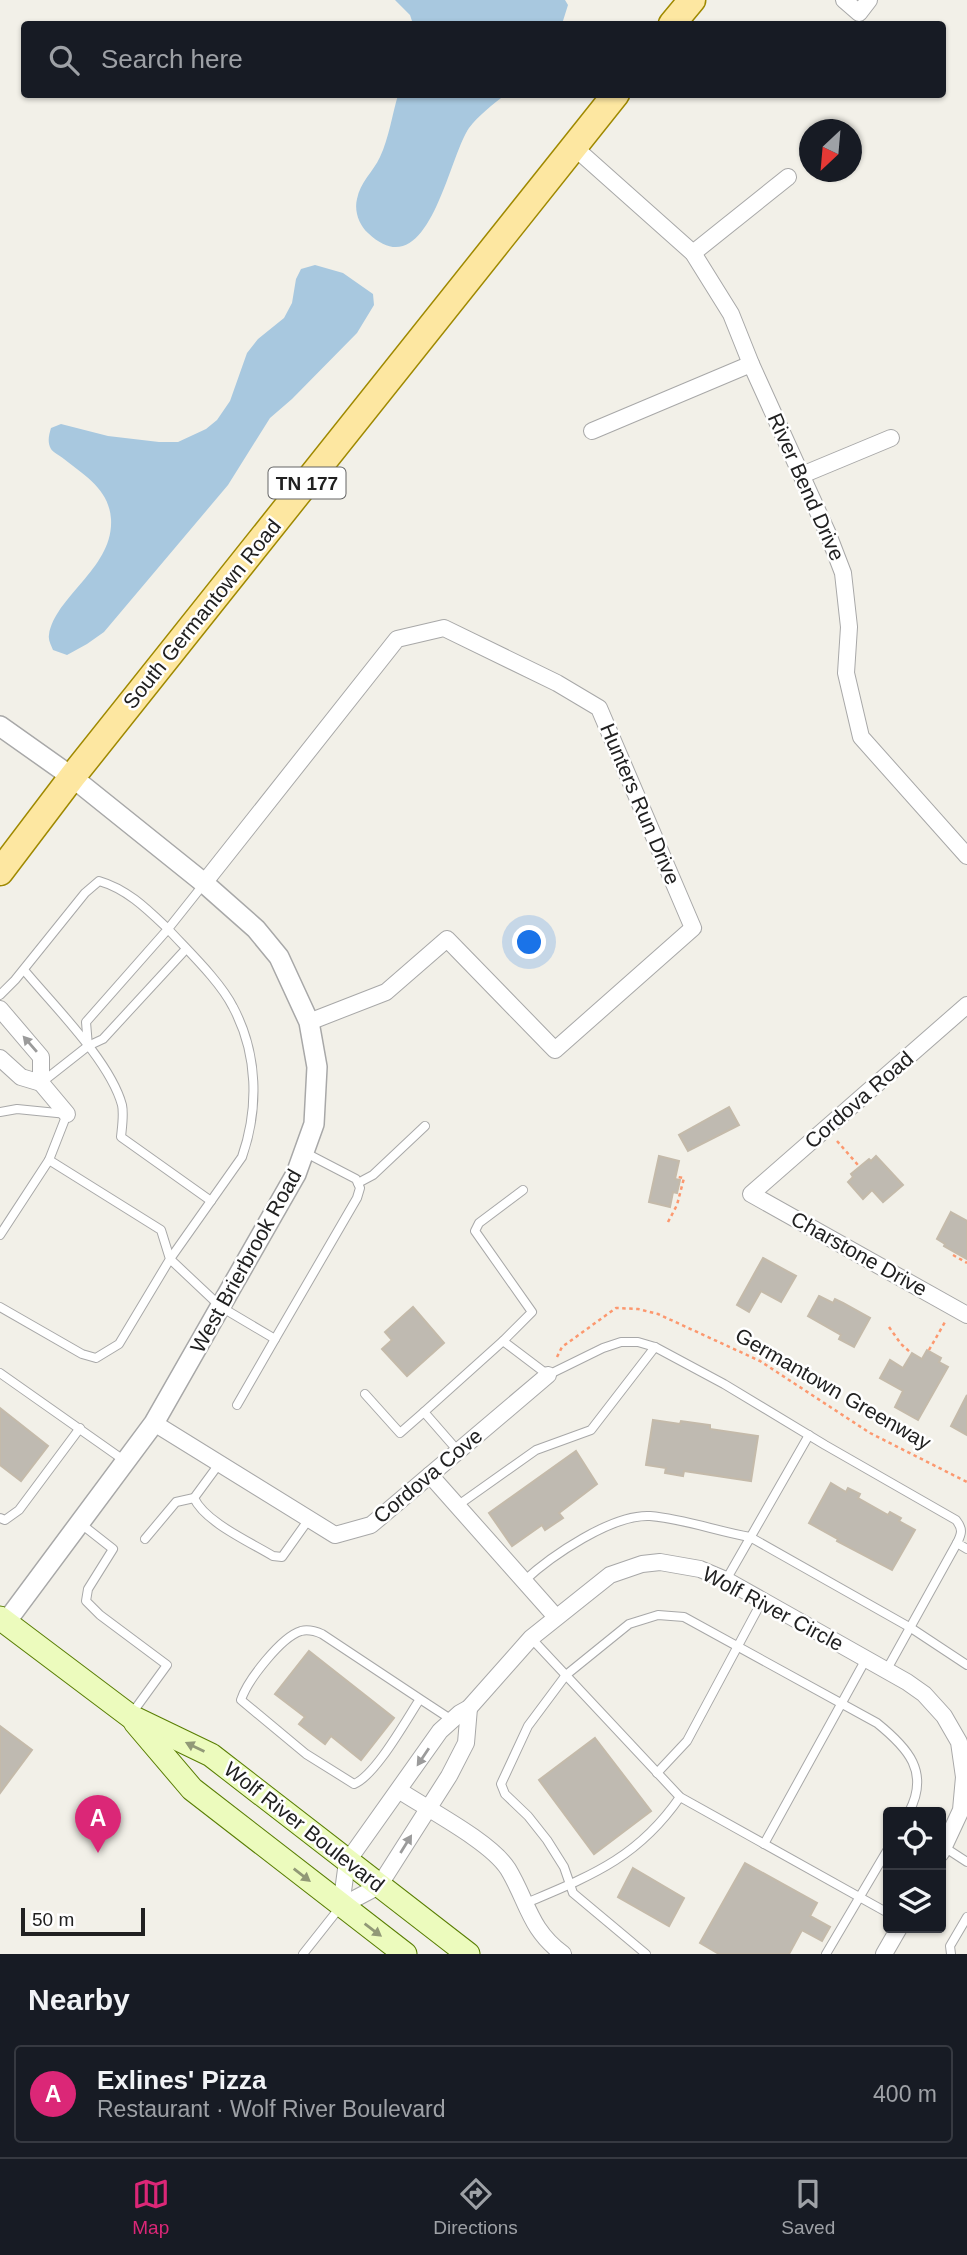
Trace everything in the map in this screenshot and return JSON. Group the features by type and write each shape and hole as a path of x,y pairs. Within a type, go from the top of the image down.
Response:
{"main road":[{"path":"674,21 692,0"},
{"name":"South Germantown Road","path":"0,872 72,777 613,98"},
{"name":"Wolf River Boulevard","path":"2,1623 130,1716 211,1755 468,1954"},
{"name":"Wolf River Boulevard","path":"130,1716 192,1789 405,1954"}],"street":[{"path":"844,0 864,6"},
{"name":"River Bend Drive","path":"574,147 693,253 730,314 843,573 849,627 846,673 861,737 967,856"},
{"path":"693,253 788,177"},
{"path":"592,431 751,364"},
{"path":"802,475 891,438"},
{"name":"Hunters Run Drive","path":"204,883 397,639 444,628 557,683 599,708 693,928 555,1050 447,939 386,992 309,1021"},
{"name":"West Brierbrook Road","path":"0,726 72,777 204,883 256,929 279,957 309,1021 317,1067 314,1124 296,1174 221,1307 154,1423 2,1623"},
{"name":"Cordova Road","path":"751,1194 967,1005"},
{"path":"0,1009 41,1057 41,1083"},
{"path":"0,1058 21,1077 41,1083 67,1114"},
{"name":"Charstone Drive","path":"751,1194 967,1315"},
{"name":"Cordova Cove","path":"154,1423 335,1535 371,1525 548,1375"},
{"path":"430,1475 556,1617"},
{"name":"Wolf River Circle","path":"341,1906 347,1862 400,1791 440,1731 469,1708 531,1638 556,1617 610,1575 642,1563 679,1564 726,1580 924,1694 944,1716 959,1742 964,1777 961,1811 946,1842"},
{"path":"341,1906 379,1886 449,1776 466,1743 469,1708"},
{"path":"400,1791 490,1849 508,1869 534,1924 553,1947 563,1954"},
{"path":"884,1954 896,1933"}],"lane":[{"path":"0,995 24,970 85,893 99,881 117,886 168,929 232,1005 246,1035 254,1068 253,1107 242,1157 170,1259 119,1344 107,1354 96,1358 82,1354 0,1307"},
{"path":"88,1046 86,1022 168,929 204,883"},
{"path":"41,1083 88,1046 103,1039 186,949"},
{"path":"24,970 88,1046 112,1080 123,1106 121,1137 211,1201"},
{"path":"0,1112 18,1109 67,1114 49,1160 0,1235"},
{"path":"358,1183 373,1175 425,1126"},
{"path":"237,1405 357,1198 360,1188 356,1179 304,1152"},
{"path":"49,1160 161,1230 170,1259 221,1307 275,1339"},
{"path":"365,1394 400,1433 533,1311 475,1231 479,1223 523,1190"},
{"path":"503,1341 548,1375 621,1342 655,1346 956,1520 962,1533 957,1544 886,1671"},
{"path":"457,1506 536,1450 591,1430 655,1346"},
{"path":"0,1373 125,1461"},
{"path":"424,1412 458,1451"},
{"path":"0,1518 5,1520 19,1510 80,1428"},
{"path":"726,1580 809,1435"},
{"path":"145,1539 176,1502 194,1498 219,1464"},
{"path":"194,1498 197,1506 209,1517 273,1556 282,1557 309,1519"},
{"path":"524,1581 601,1528 620,1520 648,1516 702,1524 750,1537 911,1628 967,1665"},
{"path":"80,1522 113,1549 88,1589 86,1601 100,1615 167,1665 130,1716"},
{"path":"957,1544 967,1549"},
{"path":"657,1773 687,1741 762,1601"},
{"path":"646,1954 573,1893 564,1867 547,1840 528,1816 505,1794 501,1784 528,1726 566,1675 629,1624 658,1615 684,1617 877,1723 897,1739 917,1769 919,1781 912,1807"},
{"path":"421,1699 375,1766 361,1781 354,1784 306,1754 241,1700 246,1685 274,1651 298,1632 310,1629 322,1634 421,1699 452,1720"},
{"path":"531,1638 680,1797 883,1910"},
{"path":"764,1844 866,1659"},
{"path":"524,1904 605,1869 643,1841 680,1797"},
{"path":"946,1852 967,1862"},
{"path":"826,1954 883,1858"},
{"path":"303,1954 341,1906"},
{"path":"951,1954 950,1946 967,1917"}],"path":[{"path":"827,1128 858,1165"},
{"path":"668,1222 677,1205 684,1178 678,1177"},
{"path":"953,1255 967,1263"},
{"name":"Germantown Greenway","path":"548,1375 562,1347 608,1313 616,1308 638,1309 676,1321 751,1356 870,1433 967,1482"},
{"path":"929,1350 947,1318"},
{"path":"889,1327 910,1352"}],"water":[{"path":"395,0 565,0 568,5 563,21 412,21 410,15"},
{"path":"397,98 501,98 469,128 433,213 421,233 406,245 389,246 368,233 358,218 356,208 361,187 377,162"},
{"path":"315,265 343,273 373,294 374,305 357,333 270,418 228,485 104,632 67,655 53,650 49,637 54,621 103,552 111,519 106,499 95,484 51,449 51,428 61,424 108,436 159,442 178,442 206,429 217,420 230,401 247,353 258,339 284,318 292,303 296,279 301,269"}],"building":[{"path":"729,1107 739,1125 688,1151 679,1135"},
{"path":"659,1156 679,1161 675,1179 680,1180 677,1193 673,1192 670,1207 649,1202"},
{"path":"876,1156 903,1185 883,1202 872,1190 863,1199 848,1182 853,1177 851,1174"},
{"path":"951,1212 967,1221 967,1259 937,1239"},
{"path":"763,1258 796,1276 781,1302 761,1291 749,1312 737,1305"},
{"path":"819,1296 833,1303 835,1299 870,1318 854,1347 839,1339 841,1335 808,1316"},
{"path":"413,1307 444,1343 407,1376 382,1349 392,1340 385,1332"},
{"path":"927,1350 941,1358 939,1362 948,1367 918,1420 895,1407 903,1391 880,1378 890,1360 903,1368 912,1353 922,1359"},
{"path":"967,1395 967,1435 951,1426"},
{"path":"0,1408 48,1446 21,1481 0,1465"},
{"path":"653,1420 710,1425 710,1429 758,1436 751,1481 684,1471 683,1476 665,1473 666,1468 646,1465"},
{"path":"576,1451 597,1484 559,1513 563,1518 545,1530 542,1525 512,1546 489,1513"},
{"path":"831,1483 846,1492 848,1488 860,1494 858,1498 888,1515 890,1512 901,1518 899,1521 915,1530 892,1570 809,1523"},
{"path":"309,1651 394,1718 361,1760 331,1736 325,1744 299,1724 305,1717 275,1694"},
{"path":"0,1726 32,1750 0,1793"},
{"path":"595,1738 651,1811 594,1854 539,1780"},
{"path":"745,1863 817,1903 810,1916 830,1927 822,1941 802,1930 789,1954 719,1954 700,1943"},
{"path":"633,1868 684,1898 669,1926 618,1897"}],"place":[{"name":"Exlines' Pizza","path":"98,1853"}]}
